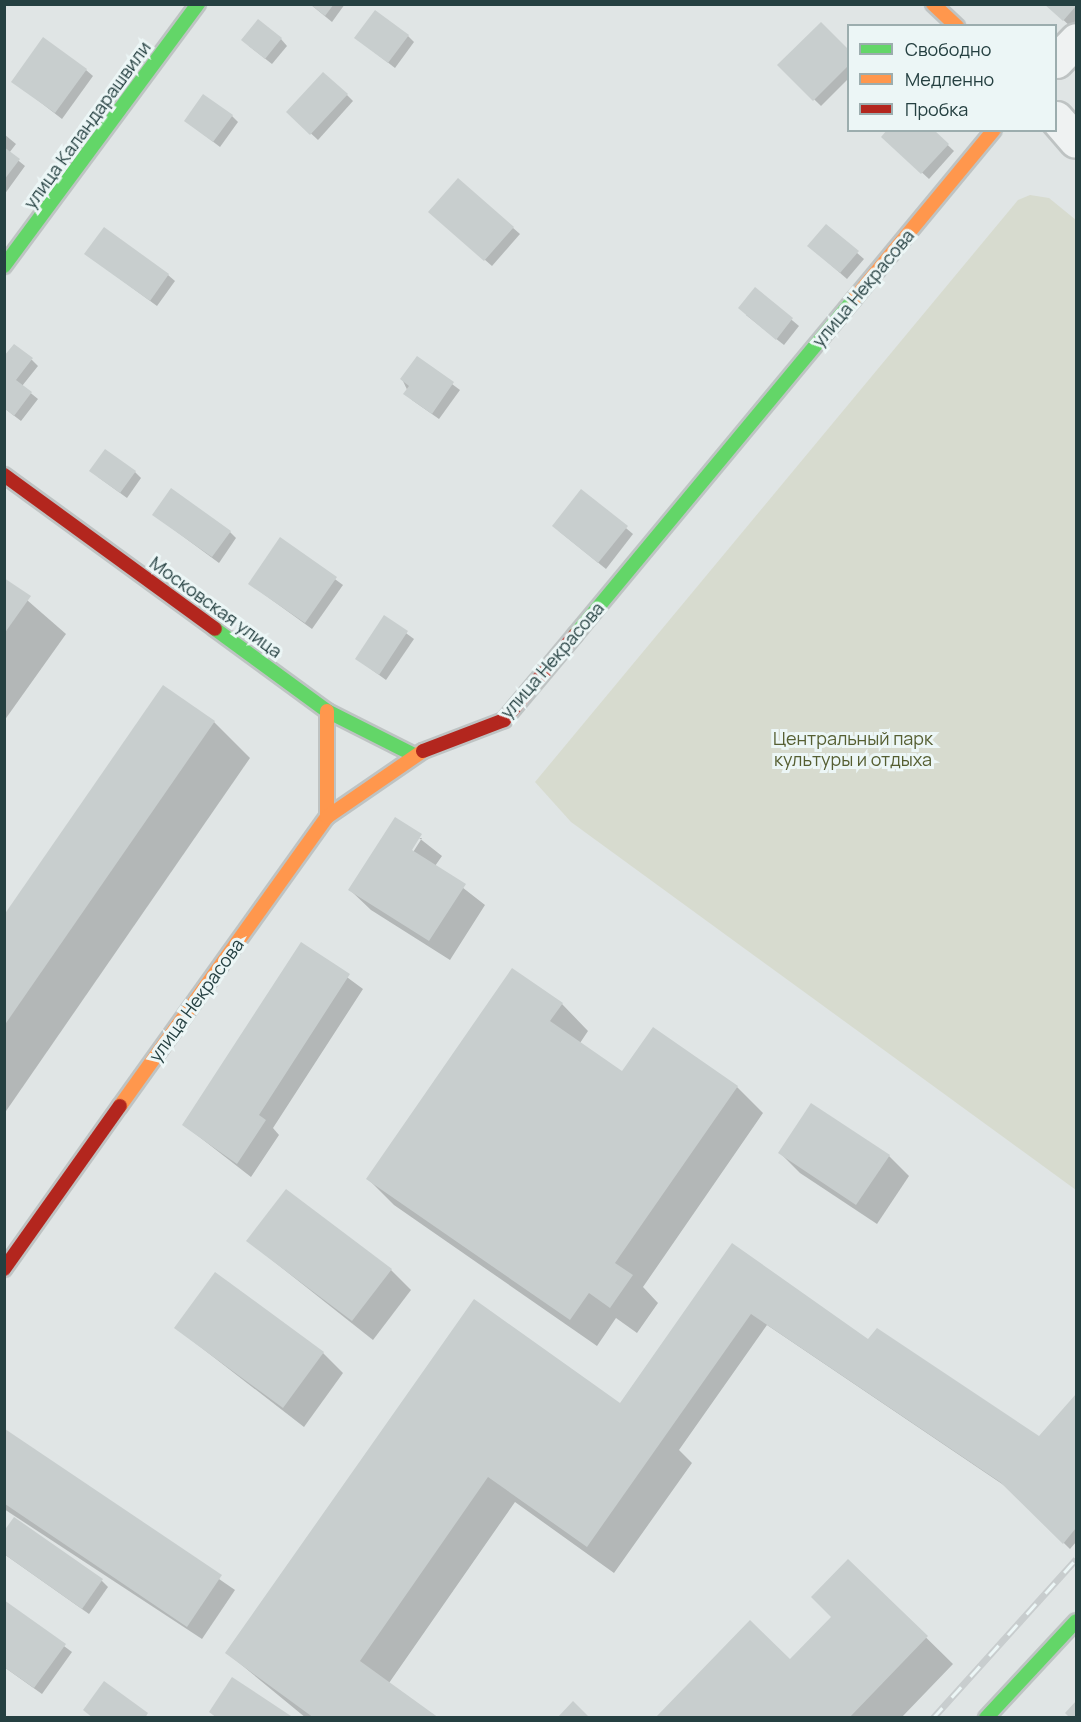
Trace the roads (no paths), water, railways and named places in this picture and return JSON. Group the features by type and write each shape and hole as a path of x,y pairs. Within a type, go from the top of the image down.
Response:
{"main road":[{"name":"улица Каландарашвили","path":"4,267 198,4"},
{"path":"933,4 955,24"},
{"name":"улица Некрасова","path":"4,1269 327,817 414,755 504,720 992,132"},
{"name":"Московская улица","path":"4,475 327,711 414,755"},
{"path":"327,711 327,817"},
{"path":"986,1718 1077,1622"}],"street":[{"path":"1057,60 1077,40"},
{"path":"1057,119 1077,141"}],"railway":[{"path":"933,1718 1076,1559"}],"park label":[{"name":"Центральный парк культуры и отдыха","path":"853,750"}]}
